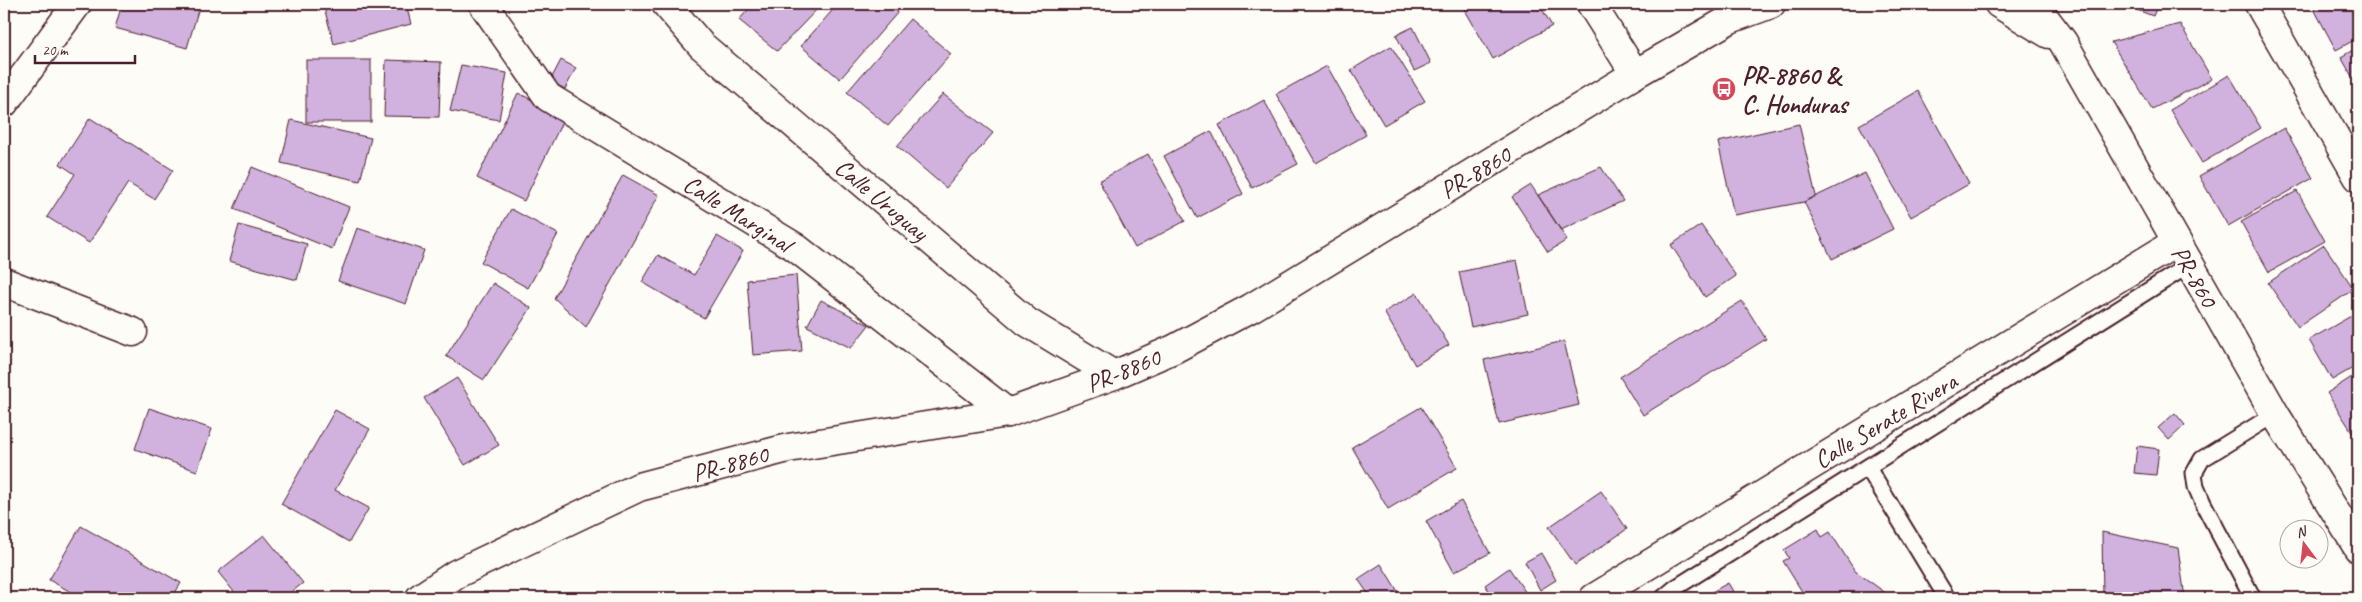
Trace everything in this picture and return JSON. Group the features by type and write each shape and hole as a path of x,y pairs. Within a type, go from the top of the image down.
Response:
{"street":[{"path":"4,103 77,4"},
{"name":"Calle Marginal","path":"483,4 548,97 795,247 1008,412"},
{"name":"Calle Uruguay","path":"666,4 701,45 1027,322 1114,375"},
{"path":"1591,4 1635,74"},
{"name":"PR-8860","path":"420,598 456,574 639,487 788,448 1008,412 1114,375 1174,349 1251,308 1635,74 1730,19 1771,4"},
{"path":"1998,4 2063,42"},
{"name":"PR-860","path":"2034,4 2063,42 2274,414 2358,548"},
{"path":"2059,4 2063,42"},
{"path":"2259,4 2358,177"},
{"name":"Calle Serate Rivera","path":"1594,598 2182,254"},
{"path":"4,282 133,332"}],"lane":[{"path":"1663,598 1675,588 1754,537 1868,468 2182,254"},
{"path":"2253,598 2202,503 2196,487 2194,473 2202,459 2274,414"},
{"path":"1868,468 1947,598"}],"building":[{"path":"122,4 200,4 187,48 115,28"},
{"path":"323,4 406,4 411,24 334,44"},
{"path":"753,4 822,4 777,51 739,20"},
{"path":"838,4 889,4 898,12 840,79 801,46"},
{"path":"1476,4 1539,4 1552,26 1493,59 1465,10"},
{"path":"2121,4 2158,4 2153,16"},
{"path":"2323,4 2358,4 2358,38 2336,50 2314,9"},
{"path":"910,19 951,54 888,126 847,92"},
{"path":"2180,24 2212,79 2152,109 2111,42"},
{"path":"1413,27 1431,63 1414,71 1396,35"},
{"path":"1391,46 1425,101 1384,125 1351,70"},
{"path":"2358,47 2358,87 2341,57"},
{"path":"306,60 371,60 371,122 306,122"},
{"path":"386,60 441,62 439,117 384,116"},
{"path":"561,60 576,68 565,89 550,81"},
{"path":"461,65 507,73 499,120 450,111"},
{"path":"1327,66 1366,135 1316,163 1276,94"},
{"path":"2229,75 2261,128 2202,163 2170,110"},
{"path":"1918,91 1969,184 1911,217 1859,125"},
{"path":"518,93 565,116 524,201 477,178"},
{"path":"943,94 993,133 946,188 897,146"},
{"path":"1264,100 1298,164 1252,188 1219,125"},
{"path":"90,118 173,170 154,199 128,183 89,243 47,217 75,174 60,164"},
{"path":"291,120 371,138 360,181 281,163"},
{"path":"1799,124 1816,196 1804,202 1734,215 1718,142"},
{"path":"2284,128 2313,178 2228,226 2199,176"},
{"path":"1211,131 1243,194 1197,218 1164,156"},
{"path":"1148,154 1185,221 1135,248 1099,181"},
{"path":"252,167 349,207 332,249 234,209"},
{"path":"1601,167 1623,201 1561,230 1538,195"},
{"path":"1865,173 1893,229 1832,259 1804,202"},
{"path":"623,175 659,195 586,327 554,298"},
{"path":"1531,185 1567,240 1548,252 1512,197"},
{"path":"2297,191 2325,241 2269,272 2241,222"},
{"path":"511,209 558,234 528,288 481,262"},
{"path":"239,225 307,244 297,280 229,261"},
{"path":"1701,225 1736,276 1705,297 1671,245"},
{"path":"357,228 424,250 406,304 338,281"},
{"path":"717,236 743,251 704,318 642,282 658,255 694,275"},
{"path":"2324,245 2354,289 2298,327 2268,283"},
{"path":"1517,260 1528,314 1471,327 1459,272"},
{"path":"796,275 802,351 753,355 747,280"},
{"path":"493,283 531,308 484,380 446,356"},
{"path":"1417,293 1449,345 1415,365 1384,312"},
{"path":"821,300 869,325 851,348 807,326"},
{"path":"1742,301 1766,339 1643,415 1620,377"},
{"path":"2358,312 2358,365 2332,380 2309,340"},
{"path":"1564,341 1579,405 1499,424 1484,360"},
{"path":"2358,373 2358,441 2327,393"},
{"path":"457,378 499,445 465,465 424,398"},
{"path":"1421,407 1457,468 1388,509 1352,447"},
{"path":"149,408 212,429 197,471 135,449"},
{"path":"335,410 370,429 335,490 369,508 349,542 281,504"},
{"path":"2175,413 2185,425 2169,440 2158,428"},
{"path":"2137,446 2159,449 2156,475 2134,473"},
{"path":"1601,491 1627,529 1575,565 1549,527"},
{"path":"1461,501 1490,553 1454,572 1426,521"},
{"path":"81,526 181,583 172,598 82,598 49,580"},
{"path":"1818,529 1822,537 1830,532 1855,571 1883,591 1889,598 1806,598 1783,561 1789,558 1784,550"},
{"path":"2102,532 2178,548 2185,598 2103,598"},
{"path":"264,535 303,583 284,598 239,598 218,572"},
{"path":"1541,553 1556,580 1540,590 1525,562"},
{"path":"1381,564 1402,598 1371,598 1358,579"},
{"path":"1509,568 1528,596 1525,598 1494,598 1485,585"},
{"path":"1728,583 1737,598 1701,598"}],"place":[{"name":"PR-8860 & C. Honduras","path":"1724,89"}]}
